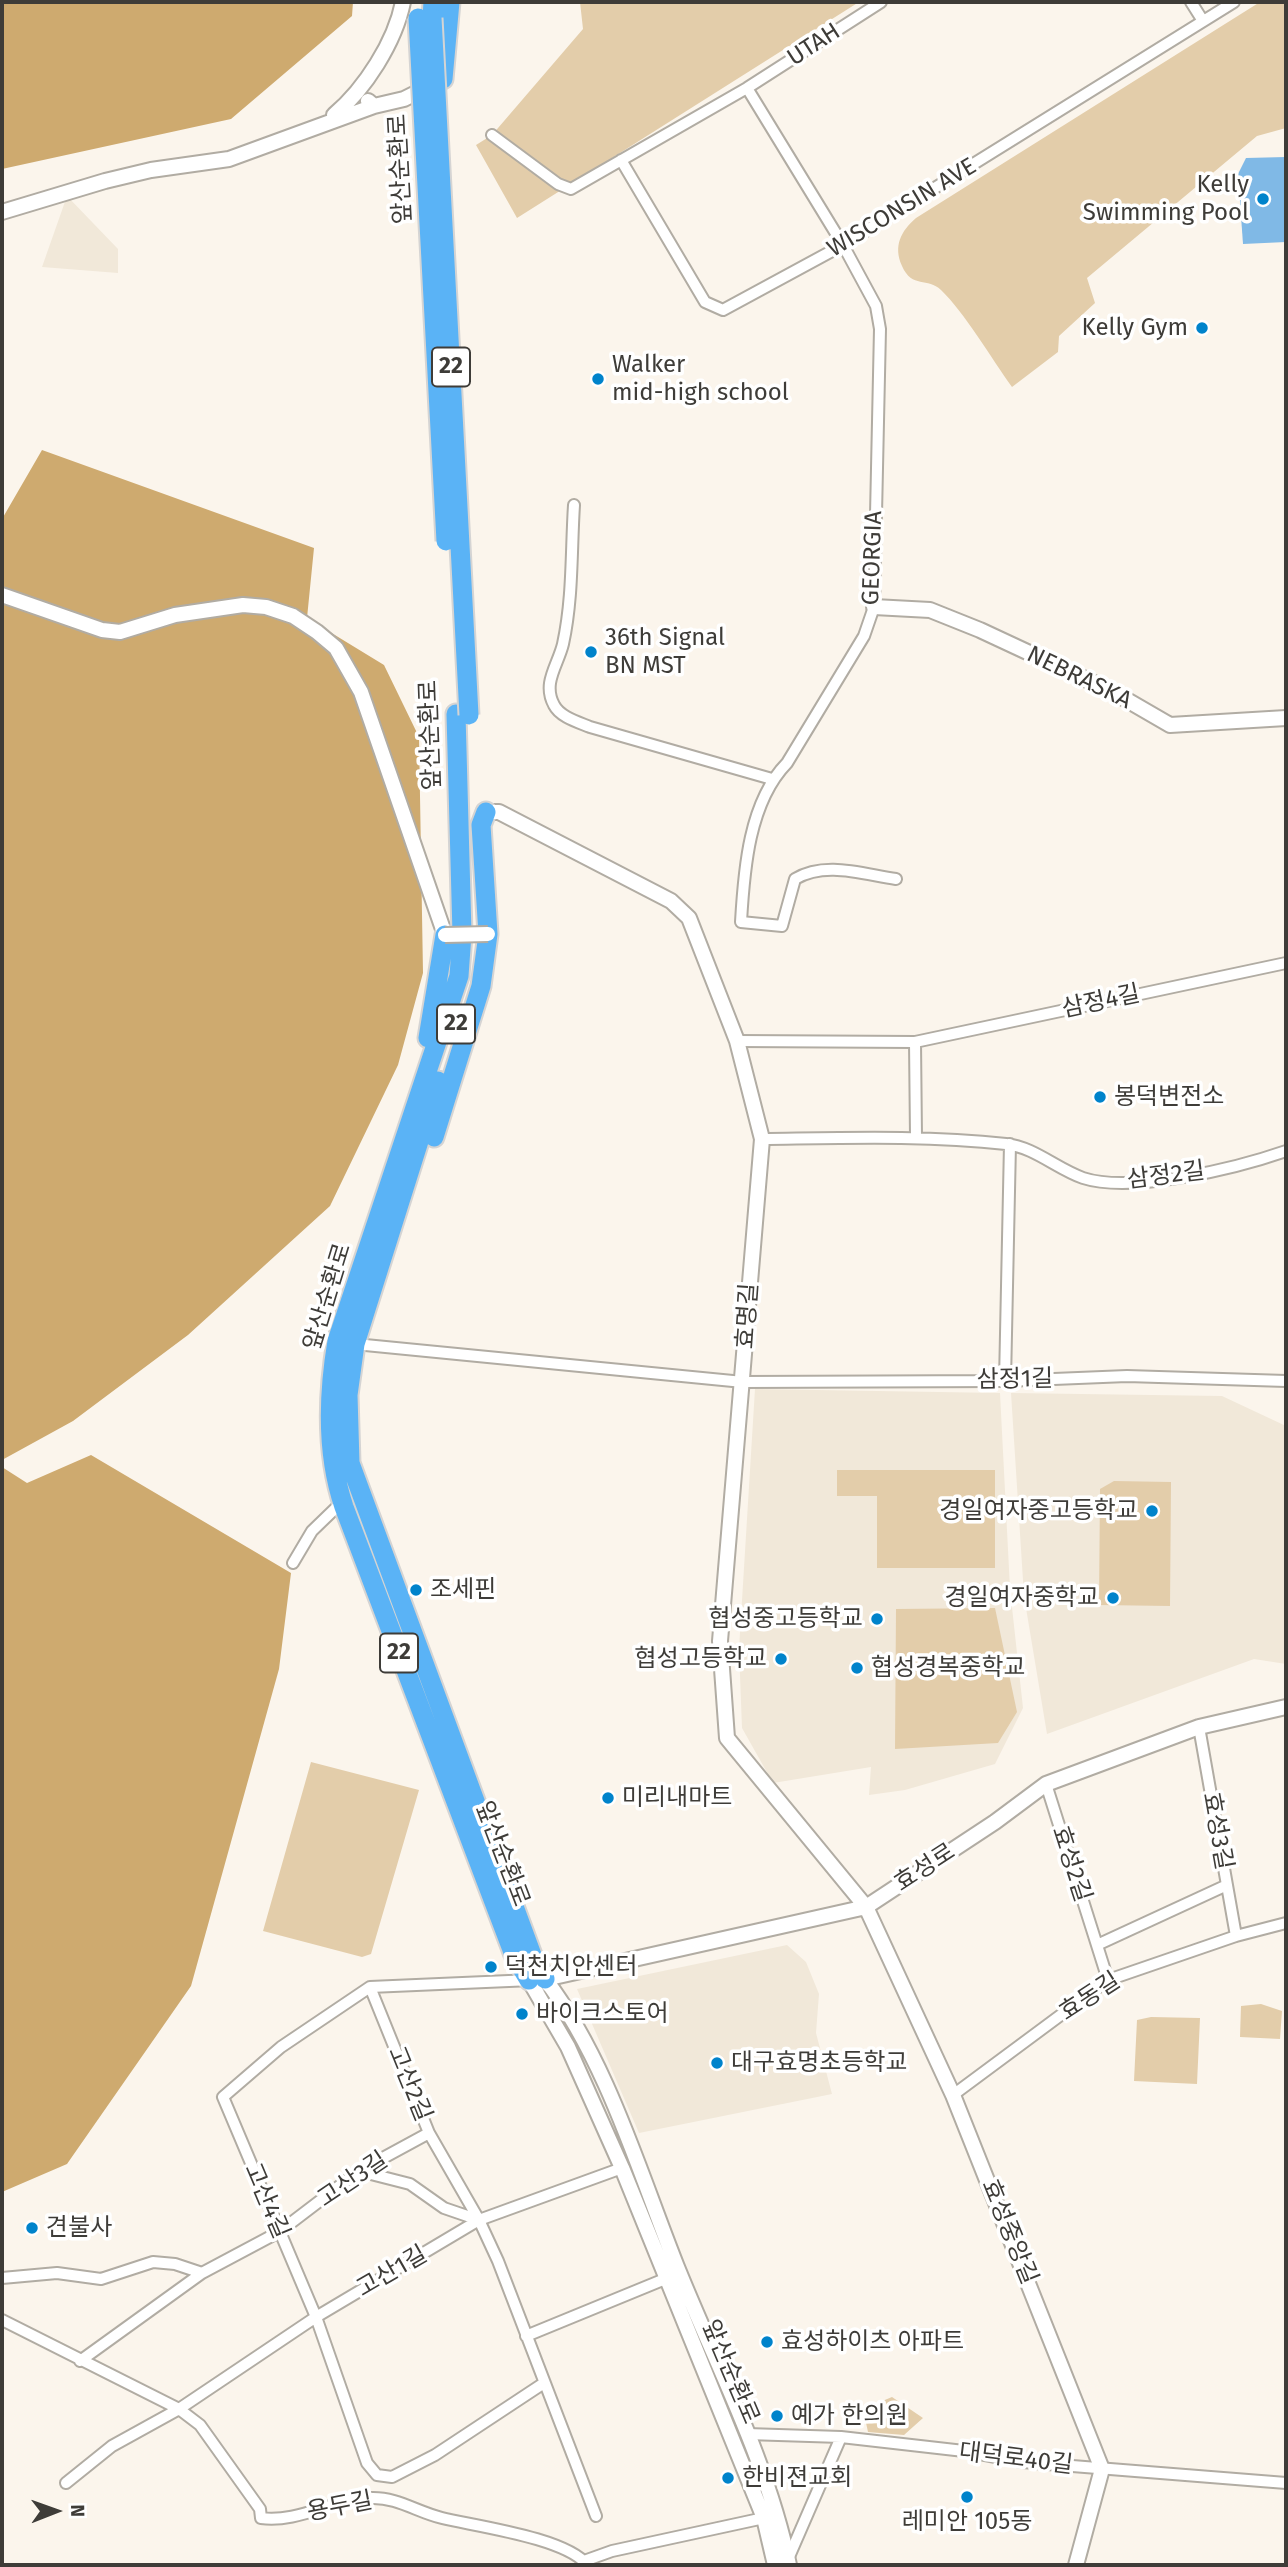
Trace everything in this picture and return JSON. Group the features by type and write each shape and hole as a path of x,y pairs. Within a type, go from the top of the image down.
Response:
{"highway":[{"path":"443,79 450,2"},
{"name":"앞산순환로","path":"425,10 462,715 462,934 458,976 354,1317 337,1341 331,1379 331,1443 342,1502 514,1955 537,1979"},
{"path":"354,1317 398,1245 481,986 488,934 481,825 486,812"},
{"path":"354,1317 349,1282 430,1031 445,935"},
{"name":"앞산순환로","path":"354,1317 355,1344 348,1395 349,1463 532,1955 537,1979"}],"street":[{"path":"328,120 358,94 365,83 400,18 403,2"},
{"name":"UTAH","path":"492,135 558,184 571,189 747,88 881,2"},
{"path":"1191,2 1202,21"},
{"name":"WISCONSIN AVE","path":"621,160 705,302 723,310 843,245 1234,2"},
{"name":"앞산순환로","path":"2,212 128,175 229,159 328,120 404,99 443,79"},
{"path":"365,83 368,101 374,106"},
{"name":"GEORGIA","path":"747,88 843,245 876,306 880,329 874,607 864,636 787,763 772,779 753,829 741,922 782,926 794,879 804,873 833,869 895,879"},
{"path":"574,505 573,574 562,646 550,675 550,691 555,707 569,719 590,727 772,779"},
{"name":"앞산순환로","path":"2,595 102,630 120,632 185,613 243,605 266,607 293,616 317,632 336,648 361,692 445,935"},
{"name":"NEBRASKA","path":"874,607 930,610 980,629 1113,692 1170,725 1286,718"},
{"name":"효명길","path":"486,812 499,812 671,901 689,918 737,1041 762,1139 720,1641 727,1738 866,1907"},
{"path":"445,935 488,934"},
{"name":"삼정4길","path":"737,1041 915,1041 1286,963"},
{"path":"915,1041 916,1137"},
{"name":"삼정2길","path":"762,1139 916,1137 1010,1144 1084,1178 1124,1184 1242,1166 1286,1151"},
{"path":"1005,1381 1010,1144"},
{"name":"삼정1길","path":"355,1344 743,1382 1005,1381 1127,1376 1286,1381"},
{"path":"293,1563 312,1531 342,1502"},
{"name":"효성로","path":"537,1979 866,1907 995,1822 1046,1784 1199,1727 1286,1707"},
{"name":"효성3길","path":"1199,1727 1236,1936"},
{"name":"효성2길","path":"1046,1784 1108,1980"},
{"path":"1097,1945 1227,1885"},
{"name":"효성중앙길","path":"866,1907 953,2095 1102,2469"},
{"name":"효동길","path":"953,2095 1108,1980 1236,1936 1286,1923"},
{"path":"370,1987 537,1979"},
{"name":"앞산순환로","path":"537,1979 622,2168 665,2279 784,2563"},
{"name":"앞산순환로","path":"537,1979 579,2027 747,2434 780,2525 784,2563"},
{"name":"고산2길","path":"370,1987 429,2133 479,2220 596,2516"},
{"name":"고산4길","path":"370,1987 281,2047 223,2097 316,2317 367,2463 377,2475 392,2477 435,2455 544,2383"},
{"name":"고산3길","path":"80,2361 202,2273 279,2232 359,2171 429,2133"},
{"name":"고산1길","path":"179,2409 316,2317 479,2220 622,2168"},
{"path":"359,2171 410,2185 444,2208 479,2220"},
{"path":"2,2278 57,2273 101,2279 153,2262 175,2264 202,2273"},
{"path":"526,2336 665,2279"},
{"name":"용두길","path":"2,2320 179,2409 200,2425 260,2509 261,2518 277,2520 369,2497 391,2499 441,2518 483,2525 549,2543 585,2563"},
{"path":"66,2483 112,2446 179,2409"},
{"name":"대덕로40길","path":"747,2434 841,2437 964,2451 1022,2462 1286,2483"},
{"path":"784,2563 841,2437"},
{"path":"1076,2565 1102,2469"},
{"path":"585,2563 612,2551 764,2518"}],"shaded area":[{"path":"2,2 353,2 352,16 231,119 2,169"},
{"path":"580,2 859,2 517,218 476,145 492,135 583,29"},
{"path":"1260,2 1286,2 1286,128 1257,136 1087,278 1095,303 1059,336 1058,352 1012,387 950,299 936,286 910,278 906,273 898,252 900,239 906,228 916,218"},
{"path":"67,196 118,249 118,273 42,267"},
{"path":"42,450 314,548 307,618 384,665 419,737 423,973 398,1065 330,1206 188,1335 73,1421 2,1460 2,519"},
{"name":"협성중고등학교","path":"755,1389 1000,1393 1010,1589 1023,1708 995,1764 905,1790 869,1795 871,1767 773,1783 742,1728 739,1649"},
{"name":"경일여자중고등학교","path":"1011,1393 1222,1396 1286,1426 1286,1664 1254,1659 1047,1734 1024,1596"},
{"path":"91,1455 291,1573 279,1669 191,1986 67,2164 2,2192 2,1467 27,1483"},
{"path":"837,1470 995,1470 995,1568 877,1568 877,1496 837,1496"},
{"path":"1114,1481 1171,1482 1170,1606 1099,1605 1100,1489"},
{"path":"995,1608 1017,1712 998,1743 895,1749 896,1609"},
{"path":"311,1762 419,1790 371,1954 362,1957 263,1931"},
{"name":"대구효명초등학교","path":"787,1945 806,1962 819,1994 816,2033 832,2094 639,2133 577,1989"},
{"path":"1261,2004 1282,2011 1280,2039 1240,2037 1241,2006"},
{"path":"1151,2017 1200,2018 1197,2084 1134,2081 1137,2020"},
{"path":"892,2397 923,2418 904,2435 868,2432 863,2409"}],"water":[{"name":"Kelly Swimming Pool","path":"1286,157 1286,242 1243,244 1238,174 1246,158"}],"place":[{"name":"Kelly Swimming Pool","path":"1263,199"},
{"name":"Kelly Gym","path":"1202,328"},
{"name":"Walker mid-high school","path":"598,379"},
{"name":"36th Signal BN MST","path":"591,652"},
{"name":"봉덕변전소","path":"1100,1097"},
{"name":"경일여자중고등학교","path":"1152,1511"},
{"name":"조세핀","path":"416,1590"},
{"name":"경일여자중학교","path":"1113,1598"},
{"name":"협성중고등학교","path":"877,1619"},
{"name":"협성고등학교","path":"781,1659"},
{"name":"협성경복중학교","path":"857,1668"},
{"name":"미리내마트","path":"608,1798"},
{"name":"덕천치안센터","path":"491,1967"},
{"name":"바이크스토어","path":"522,2014"},
{"name":"대구효명초등학교","path":"717,2063"},
{"name":"견불사","path":"32,2228"},
{"name":"효성하이츠 아파트","path":"767,2342"},
{"name":"예가 한의원","path":"777,2416"},
{"name":"한비젼교회","path":"728,2478"},
{"name":"레미안 105동","path":"967,2497"}]}
